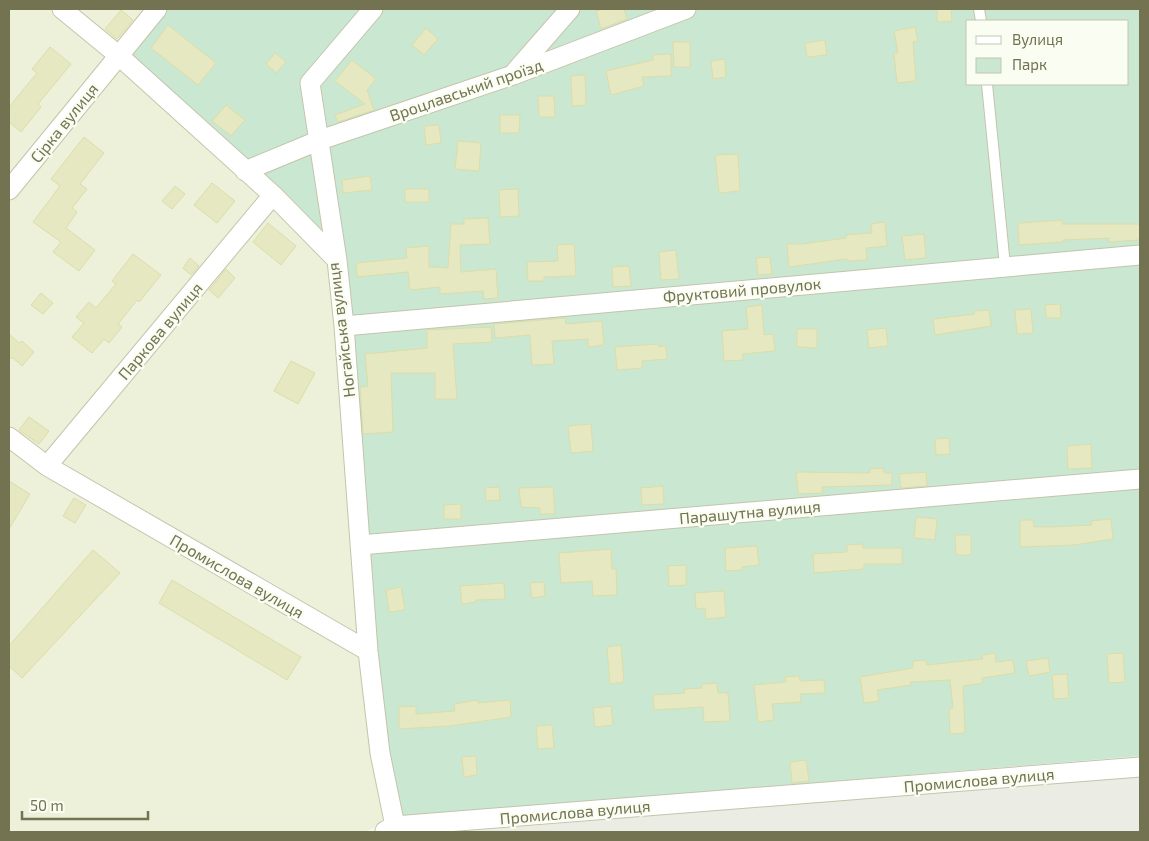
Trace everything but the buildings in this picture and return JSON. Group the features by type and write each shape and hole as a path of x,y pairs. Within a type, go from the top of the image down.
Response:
{"street":[{"name":"Ногайська вулиця","path":"62,9 118,55 273,195 337,260 344,326 368,651"},
{"name":"Сірка вулиця","path":"9,190 157,9"},
{"path":"337,260 310,83 373,9"},
{"path":"512,75 570,9"},
{"name":"Вроцлавський проїзд","path":"245,171 320,140 512,75 686,9"},
{"name":"Паркова вулиця","path":"47,466 273,195"},
{"name":"Фруктовий провулок","path":"344,326 1140,255"},
{"name":"Промислова вулиця","path":"9,438 47,466 368,651 389,829 1140,767"},
{"name":"Парашутна вулиця","path":"360,545 1140,479"}],"lane":[{"path":"987,85 1005,266"}],"shaded area":[{"path":"9,9 157,9 337,260 391,818 366,832 9,832"},
{"path":"1140,775 1140,832 456,832"}],"green space":[{"path":"157,9 1140,9 1140,756 391,818 337,260 118,55"}]}
